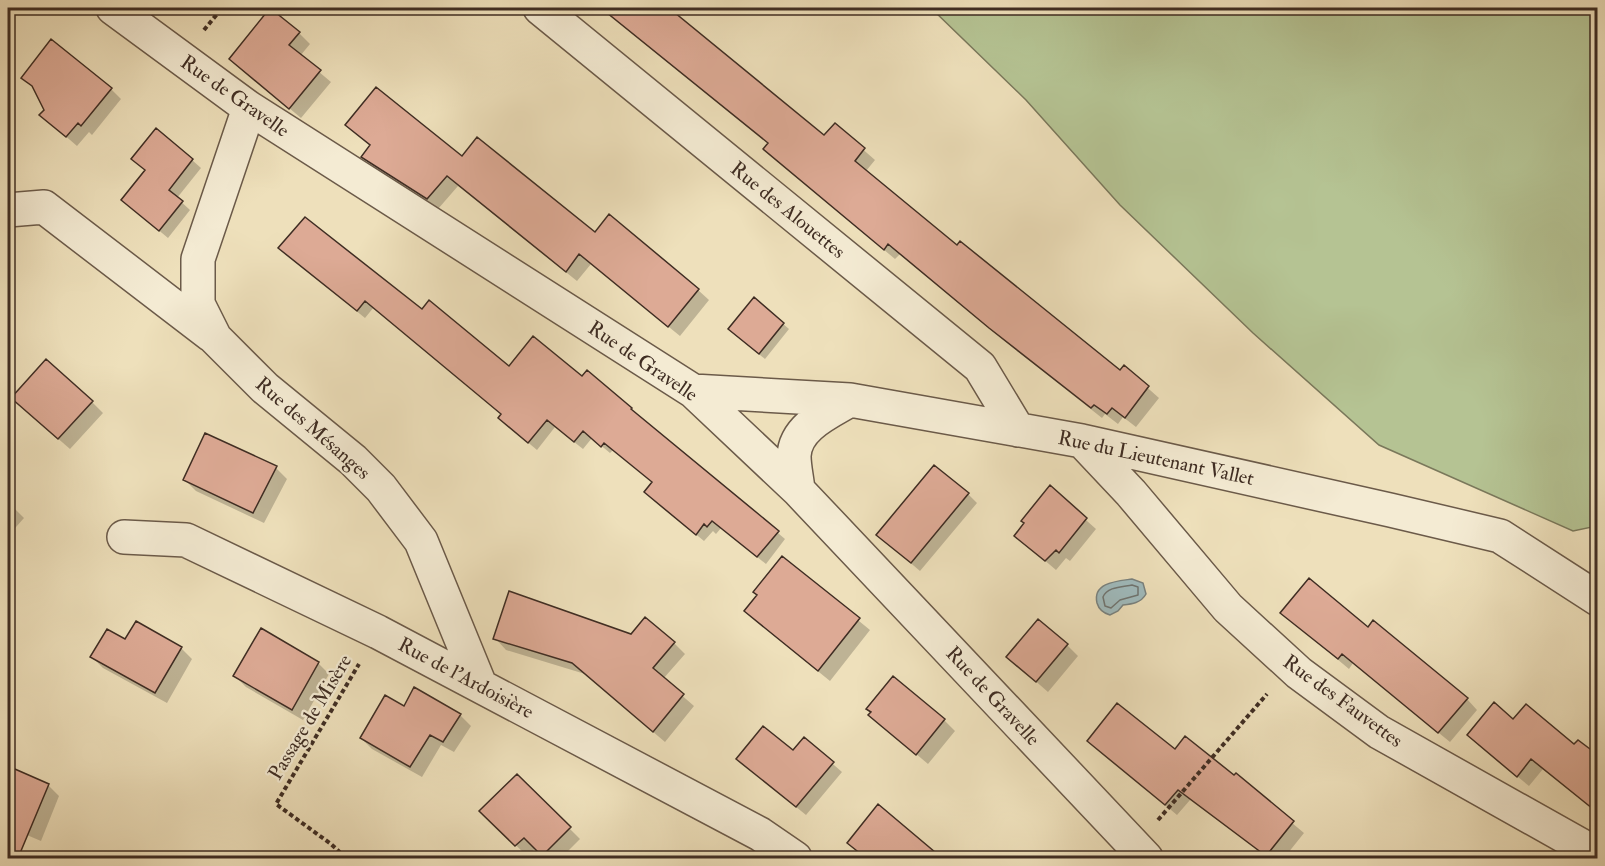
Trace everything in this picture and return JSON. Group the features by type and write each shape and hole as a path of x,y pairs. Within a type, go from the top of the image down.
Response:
{"street":[{"name":"Rue de Gravelle","path":"113,8 249,108 693,391 798,490 1141,853"},
{"name":"Rue des Alouettes","path":"540,8 980,367 1018,430"},
{"name":"Rue des Mésanges","path":"215,338 198,304 198,259 249,108"},
{"name":"Rue des Mésanges","path":"8,210 44,207 215,338 265,388 353,460 381,488 421,541 480,685"},
{"name":"Rue du Lieutenant Vallet","path":"693,391 850,400 1082,441 1500,536 1598,599"},
{"path":"798,490 794,454 801,434 817,418 850,400"},
{"name":"Rue des Fauvettes","path":"1082,441 1131,493 1228,608 1291,666 1378,732 1598,855"},
{"name":"Rue de l'Ardoisière","path":"124,537 186,540 378,632 480,685 760,834 795,858"}],"path":[{"name":"Passage de Misère","path":"346,858 331,844 276,804 378,632"},
{"path":"1141,853 1291,666"}],"green space":[{"path":"931,8 1597,8 1597,526 1573,531 1379,445 1253,333 1120,205 1026,100"}],"water":[{"path":"1132,579 1143,583 1146,594 1142,599 1123,605 1110,615 1099,608 1097,596 1102,587"}],"building":[{"path":"270,8 300,32 289,45 321,70 289,109 229,59"},
{"path":"601,8 669,8 824,135 835,123 865,148 855,161 957,245 960,241 1120,370 1124,365 1149,386 1125,418 1112,408 1107,414 1094,405 1091,408 989,328 888,244 884,250 763,149 768,143"},
{"path":"51,39 112,88 81,126 78,123 66,137 39,115 44,110 32,86 21,78"},
{"path":"376,87 462,156 477,137 595,232 609,214 699,289 668,327 579,254 566,272 447,176 427,199 361,157 370,145 345,125"},
{"path":"156,128 193,159 169,190 183,201 159,231 121,200 145,170 131,159"},
{"path":"305,217 422,309 429,300 509,366 533,336 582,376 587,370 779,531 757,557 712,521 707,527 704,524 696,535 644,492 652,482 604,443 601,447 583,431 574,442 547,420 528,443 498,418 501,414 365,301 357,311 278,248"},
{"path":"754,297 784,323 759,354 728,329"},
{"path":"46,359 93,401 58,439 11,398"},
{"path":"205,433 277,466 253,513 183,480"},
{"path":"934,465 969,493 911,563 876,535"},
{"path":"1050,485 1087,518 1059,553 1056,550 1045,561 1014,536 1024,523 1021,521"},
{"path":"782,556 860,618 818,671 744,611 757,595 753,592"},
{"path":"1309,578 1368,627 1373,620 1468,698 1438,733 1342,654 1338,659 1280,613"},
{"path":"509,591 631,634 645,617 675,642 653,668 684,694 653,732 572,663 493,639"},
{"path":"1038,619 1068,644 1036,682 1006,657"},
{"path":"136,621 182,647 155,693 90,657 107,629 125,639"},
{"path":"261,628 319,662 292,710 233,676"},
{"path":"893,676 945,719 916,755 868,715 871,712 866,709"},
{"path":"414,687 461,714 443,742 430,735 410,767 360,738 385,695 404,706"},
{"path":"1494,702 1513,719 1526,704 1574,744 1578,740 1598,755 1598,813 1531,759 1517,777 1467,735"},
{"path":"1117,703 1175,749 1185,736 1234,775 1236,773 1294,821 1266,856 1178,790 1165,805 1087,741"},
{"path":"763,726 793,750 804,737 834,762 796,807 736,759"},
{"path":"8,766 49,784 18,858 8,858"},
{"path":"517,774 571,827 542,856 524,838 515,846 479,811"},
{"path":"878,804 942,858 866,858 847,843"}]}
